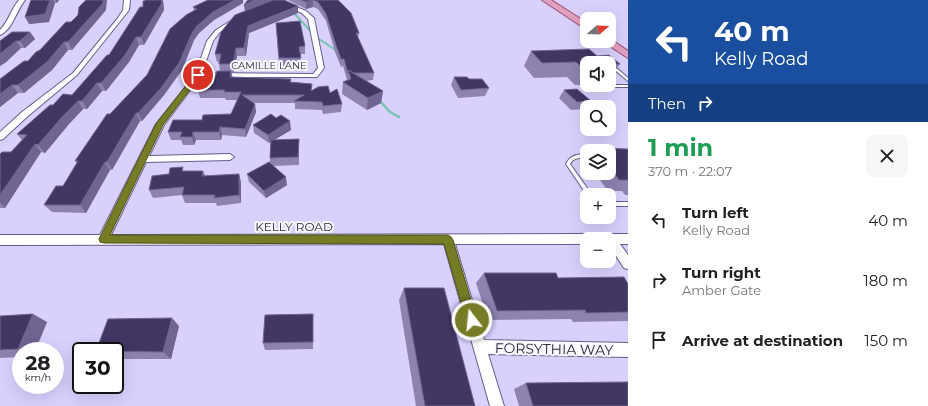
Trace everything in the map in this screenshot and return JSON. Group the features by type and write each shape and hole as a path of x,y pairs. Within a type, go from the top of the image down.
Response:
{"main road":[{"path":"546,0 580,22"},
{"path":"560,0 580,13"},
{"path":"616,36 628,44"},
{"path":"616,46 628,54"}],"street":[{"path":"0,33 9,24 16,8 22,0"},
{"path":"0,137 25,114 75,74 120,19 126,10 127,0"},
{"name":"CAMILLE LANE","path":"198,75 315,76 321,68 311,18 304,12 281,1"},
{"path":"104,239 142,158 160,124 198,75 210,41 218,31 233,20 246,15"},
{"path":"142,158 230,157"},
{"name":"KELLY ROAD","path":"0,240 580,239"},
{"path":"616,239 628,239"},
{"path":"448,240 497,406"},
{"path":"616,247 628,264"},
{"name":"FORSYTHIA WAY","path":"480,347 628,350"}],"lane":[{"path":"616,69 628,80"},
{"path":"616,86 628,86"},
{"path":"580,157 574,157 568,164 585,188"},
{"path":"616,204 628,204"}],"building":[{"path":"31,0 50,0 45,14 25,17"},
{"path":"86,0 103,0 103,3 68,42 64,42 47,62 18,85 12,85 0,94 0,79 24,61 28,61 66,22 71,22 78,15 79,7"},
{"path":"161,0 162,3 141,37 136,37 125,55 101,83 97,83 82,101 78,101 38,145 35,144 0,195 0,154 2,152 11,152 27,135 17,134 50,105 53,105 63,94 72,95 107,55 109,55 140,7 143,7 143,1"},
{"path":"208,0 235,0 213,12 197,26 192,33 179,63 161,88 138,113 136,113 80,205 44,205 56,186 63,186 78,161 75,161 107,114 110,114 147,75 170,29 186,15 197,9 193,7"},
{"path":"248,0 255,0 244,5"},
{"path":"273,0 284,0 298,6 248,26 244,48 236,48 233,64 219,64 221,54 215,54 221,32 235,15"},
{"path":"301,0 312,0 306,2"},
{"path":"313,0 338,0 351,13 359,33 356,33 374,73 354,73 348,70 348,74 344,59 341,59 326,14 318,2"},
{"path":"300,21 305,46 299,47 301,58 279,58 276,23"},
{"path":"12,32 30,32 20,41 16,41 0,54 0,41"},
{"path":"589,49 597,56 580,56 580,66 576,62 542,63 531,51"},
{"path":"348,70 383,91 368,98 343,82 351,79"},
{"path":"217,71 231,71 230,77 291,79 290,82 312,84 311,91 318,87 328,86 330,93 337,89 342,104 323,106 322,102 294,101 304,95 242,95 255,104 245,129 220,127 219,132 193,132 192,137 180,137 182,132 168,132 173,120 202,120 203,115 231,114 241,92 224,92 225,90 198,90 201,80 212,80"},
{"path":"454,77 482,79 489,88 461,90"},
{"path":"577,89 590,100 580,100 580,102 577,102 564,90"},
{"path":"271,114 276,118 281,115 290,121 268,135 253,125"},
{"path":"299,139 298,157 270,158 271,140"},
{"path":"616,149 628,149 628,180 619,180 616,176"},
{"path":"269,162 286,177 264,191 247,174"},
{"path":"183,167 182,171 203,171 202,176 239,174 239,195 214,198 215,195 182,195 184,187 149,190 152,176 169,174 170,168"},
{"path":"484,273 556,273 558,278 624,277 628,284 628,312 586,313 585,310 497,311"},
{"path":"404,288 444,288 475,406 425,406"},
{"path":"33,314 21,342 12,342 12,349 0,350 0,316"},
{"path":"313,314 313,342 263,343 265,315"},
{"path":"172,318 163,352 124,351 124,342 99,342 108,319"},
{"path":"628,382 628,406 533,406 526,383"}],"waterway":[{"path":"292,11 316,37 337,51"},
{"path":"379,100 390,112 399,117"}],"route":[{"path":"198,75 160,124 142,158 104,239 316,238 448,240 472,320"}]}
